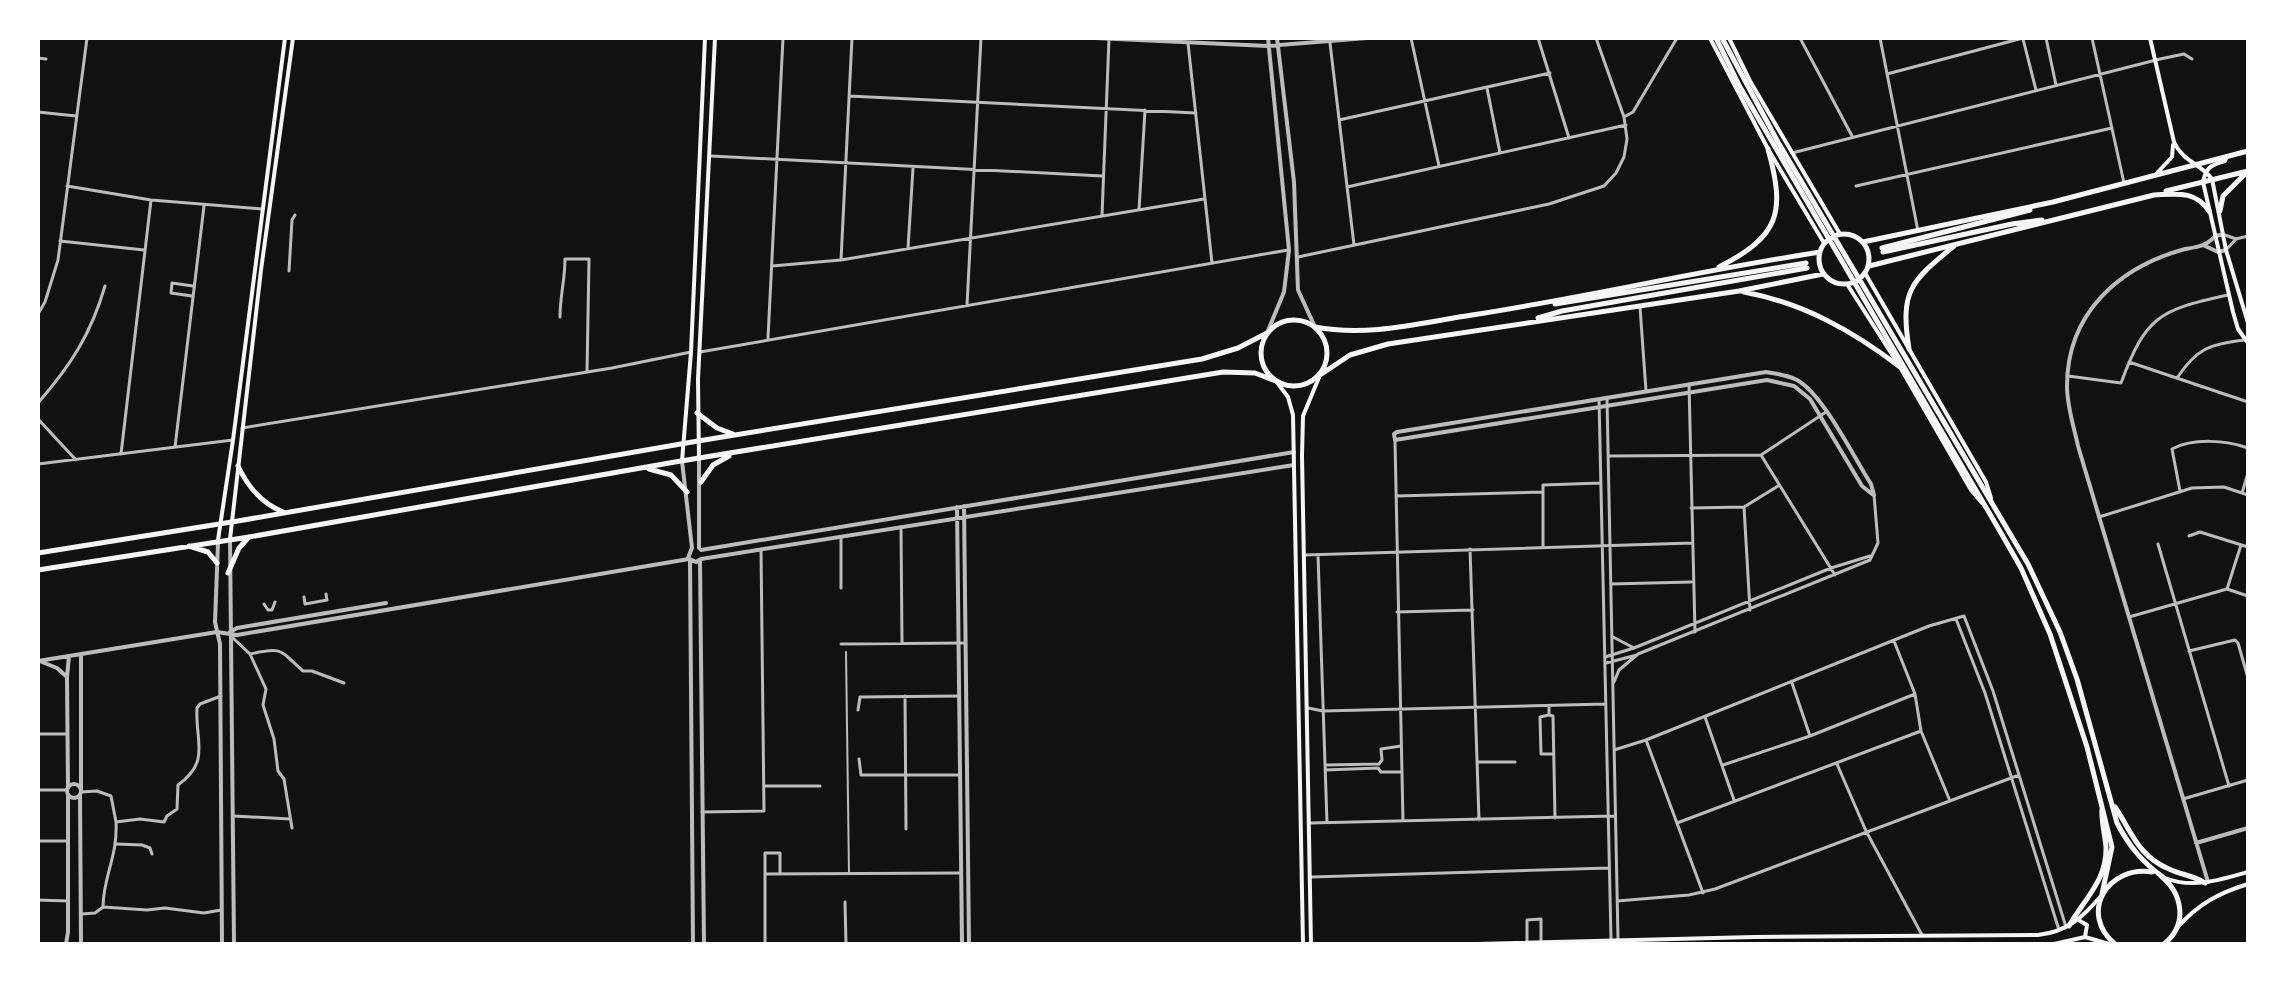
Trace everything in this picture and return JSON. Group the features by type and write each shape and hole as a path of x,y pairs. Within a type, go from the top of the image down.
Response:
{"highway":[{"path":"1713,38 2028,564 2060,632 2077,679 2117,823 2142,862 2173,887 2179,900 2181,913 2173,944"},
{"path":"1722,38 1743,85"},
{"path":"1714,270 1753,248 1772,222 1778,190 1768,149"},
{"path":"1863,242 2053,202 2248,151"},
{"path":"1869,266 2248,171"},
{"path":"2220,211 2223,196 2248,171"},
{"path":"2154,195 2183,193 2193,196 2209,211"},
{"path":"2053,202 1882,250 2012,224 2064,218"},
{"path":"1840,234 1854,236 1863,242 1869,256 1869,266 1861,279 1847,284 1834,282 1823,274 1819,263 1824,243 1840,234"},
{"path":"1909,349 1905,311 1912,287 1927,268 1957,244"},
{"path":"1315,327 1360,331 1520,307 1820,252"},
{"path":"1520,307 1807,266 1562,311 1522,323"},
{"path":"38,570 1223,372 1255,373 1287,386 1299,386 1350,355 1388,344 1640,307 1823,274"},
{"path":"1739,291 1770,297 1803,309 1864,339 1900,367"},
{"path":"1878,315 2021,568 2050,634 2103,804 2112,847 2099,918 2112,944"},
{"path":"38,553 1202,359 1221,355 1290,319 1304,320 1324,337 1328,350 1320,375"},
{"path":"1267,333 1261,349 1262,361 1276,381"},
{"path":"697,413 717,428 737,436"},
{"path":"701,482 713,465 734,453"},
{"path":"238,466 254,492 272,508 284,513"},
{"path":"648,468 671,475 687,492"},
{"path":"228,573 241,544 249,537"},
{"path":"184,545 208,552 217,563"},
{"path":"2111,801 2130,836 2148,856 2168,869 2206,882"},
{"path":"2068,926 2092,894 2104,868 2103,804"},
{"path":"2102,894 2109,884 2129,872 2141,870 2163,877"},
{"path":"2164,944 2178,927"}],"main road":[{"path":"218,540 285,38"},
{"path":"230,539 293,38"},
{"path":"682,461 688,408 705,38"},
{"path":"699,459 697,413 715,38"},
{"path":"1729,38 1768,149 1824,243"},
{"path":"2150,38 2174,142 2188,163 2205,170 2212,179 2226,250 2248,322"},
{"path":"1743,85 1792,153 1840,234"},
{"path":"2154,175 2172,157 2174,142"},
{"path":"2227,156 2225,161 2212,164 2205,170 2203,182 2228,294 2238,329 2247,342"},
{"path":"1865,273 1986,482 1991,501"},
{"path":"1847,284 1900,367 1971,490 1983,504"},
{"path":"1276,381 1288,397 1293,415 1304,944 1312,944 1303,416 1320,375"},
{"path":"226,483 236,483"},
{"path":"2163,877 2183,883 2206,882 2248,872"},
{"path":"2178,927 2193,910 2223,891 2248,884"},
{"path":"1477,944 1611,939 2038,935 2080,921 2102,894"},
{"path":"2080,921 2087,925 2085,937"},
{"path":"1985,936 1985,944"},
{"path":"1754,937 1755,944"},
{"path":"2058,944 2085,937 2112,944"}],"street":[{"path":"38,314 54,274 60,241 87,38"},
{"path":"768,338 783,38"},
{"path":"841,260 852,38"},
{"path":"967,305 981,38"},
{"path":"1095,38 1268,46 1367,38"},
{"path":"1267,333 1284,292 1289,250 1268,38"},
{"path":"1277,38 1294,182 1298,290 1315,327"},
{"path":"1411,38 1439,166"},
{"path":"1538,38 1569,138"},
{"path":"1298,257 1549,204 1604,186 1616,173 1624,157 1627,139 1624,117 1596,38"},
{"path":"1624,117 1633,112 1677,38"},
{"path":"1800,38 1852,136"},
{"path":"1880,38 1918,231"},
{"path":"1887,74 2023,38 2036,90"},
{"path":"2046,38 2056,85"},
{"path":"2092,38 2124,183"},
{"path":"1101,216 1109,39"},
{"path":"1188,43 1212,263"},
{"path":"1330,43 1354,245"},
{"path":"1792,153 2155,60 2184,54 2192,59"},
{"path":"38,58 46,59"},
{"path":"1339,120 1550,73"},
{"path":"1487,88 1500,153"},
{"path":"849,96 1196,113"},
{"path":"1139,210 1145,110"},
{"path":"38,112 76,116"},
{"path":"1347,187 1626,125"},
{"path":"1856,186 2112,128"},
{"path":"709,156 1102,176"},
{"path":"908,248 913,166"},
{"path":"67,186 151,200 263,209"},
{"path":"772,266 841,260 1204,199"},
{"path":"121,454 151,200"},
{"path":"175,447 204,206"},
{"path":"289,271 292,220 295,215"},
{"path":"2206,882 2099,517 2070,410 2068,376 2078,333 2089,312 2108,288 2131,270 2161,256 2203,245 2215,236 2236,239 2248,236"},
{"path":"2203,245 2218,252 2226,250 2236,239"},
{"path":"60,241 145,250"},
{"path":"700,352 1289,250"},
{"path":"560,317 560,289 565,282 565,259 589,259 587,372"},
{"path":"192,296 171,293 172,283 193,286"},
{"path":"38,403 64,374 84,343 105,286"},
{"path":"2068,376 2121,383 2146,328 2167,313 2191,303 2228,294"},
{"path":"1640,307 1646,391"},
{"path":"2238,329 2248,322"},
{"path":"2177,378 2189,360 2204,348 2247,342"},
{"path":"242,428 691,352"},
{"path":"2129,362 2248,402"},
{"path":"1403,821 1394,434 1754,373 1783,374 1798,380 1815,395 1871,484 1878,543 1870,560 1695,633 1606,663"},
{"path":"1395,440 1767,380 1794,386 1810,399 1862,486 1874,495"},
{"path":"1689,384 1695,633"},
{"path":"1607,398 1618,939"},
{"path":"1599,399 1611,939"},
{"path":"1609,456 1761,455 1826,412"},
{"path":"38,419 76,460"},
{"path":"38,464 233,440"},
{"path":"2180,491 2172,449 2180,445 2213,442 2248,448"},
{"path":"692,548 803,533 1294,452"},
{"path":"1761,455 1835,575"},
{"path":"699,459 704,944"},
{"path":"682,461 692,548 688,552 693,944"},
{"path":"39,661 217,632 237,635 1294,465"},
{"path":"2242,493 2248,473"},
{"path":"1543,546 1543,485 1601,483"},
{"path":"1691,508 1744,507 1779,485"},
{"path":"2099,517 2180,491 2208,486 2248,495"},
{"path":"1396,496 1542,492"},
{"path":"964,506 969,944"},
{"path":"957,507 962,944"},
{"path":"1744,507 1750,610"},
{"path":"870,522 871,532"},
{"path":"901,527 902,643"},
{"path":"2189,536 2200,532 2248,547"},
{"path":"803,533 803,542"},
{"path":"841,537 841,588"},
{"path":"230,539 234,944"},
{"path":"218,540 222,944"},
{"path":"1305,555 1692,543"},
{"path":"2158,544 2229,786"},
{"path":"2227,589 2241,545"},
{"path":"702,812 764,811 761,549"},
{"path":"1470,549 1479,820"},
{"path":"1318,555 1327,823"},
{"path":"1605,657 1831,568 1872,555"},
{"path":"1611,584 1693,582"},
{"path":"2129,617 2227,589 2248,596"},
{"path":"304,597 305,604 327,600 326,594"},
{"path":"264,604 272,610 275,602"},
{"path":"230,634 235,628 386,603"},
{"path":"1396,611 1473,610"},
{"path":"1614,750 1951,618 1964,616 1993,691 2068,926"},
{"path":"1956,619 1985,693 2059,930"},
{"path":"270,622 271,629"},
{"path":"691,626 701,625"},
{"path":"230,634 250,654 266,689 263,705 274,739 278,771 284,779 292,828"},
{"path":"1612,636 1634,648"},
{"path":"1894,640 1915,694 1921,731 1950,801"},
{"path":"2189,651 2235,640 2248,678"},
{"path":"841,644 965,643"},
{"path":"250,654 274,649 283,651 303,671 312,671 344,683"},
{"path":"846,652 849,875"},
{"path":"1613,686 1619,670 1638,654"},
{"path":"81,655 81,944"},
{"path":"66,944 69,656"},
{"path":"39,661 57,668 67,677"},
{"path":"1792,681 1810,736"},
{"path":"1723,765 1810,736 1915,694"},
{"path":"116,822 140,819 164,822 177,809 178,785 189,777 199,760 197,708 221,696"},
{"path":"905,696 906,829"},
{"path":"858,710 860,697 966,696"},
{"path":"1308,708 1323,711 1606,704"},
{"path":"1549,706 1549,715"},
{"path":"691,716 702,716"},
{"path":"1553,754 1541,754 1540,717 1553,716 1555,818"},
{"path":"1705,716 1734,800"},
{"path":"1677,823 1921,731"},
{"path":"38,734 67,734"},
{"path":"1646,740 1703,893"},
{"path":"1325,767 1379,764 1382,760 1381,749 1401,746"},
{"path":"859,759 861,775 967,775"},
{"path":"1478,762 1515,762"},
{"path":"1837,764 1866,831 1922,935"},
{"path":"1325,767 1378,768 1381,772 1402,772"},
{"path":"1617,901 1703,893 2019,775"},
{"path":"2183,799 2248,780"},
{"path":"38,790 68,791 76,785 81,792"},
{"path":"764,786 820,786"},
{"path":"68,791 73,798 81,792 97,791 111,796 117,844 103,893 103,907"},
{"path":"234,816 290,819"},
{"path":"1310,823 1615,816"},
{"path":"2196,843 2248,828"},
{"path":"38,841 68,841"},
{"path":"117,844 142,845 150,848 152,854"},
{"path":"765,944 765,853 780,853 780,875"},
{"path":"1312,877 1609,868"},
{"path":"765,874 968,872"},
{"path":"38,900 68,901"},
{"path":"845,902 846,944"},
{"path":"80,914 95,913 103,907 165,908 204,913 222,909"},
{"path":"1527,941 1527,920 1541,919 1541,941"}]}
